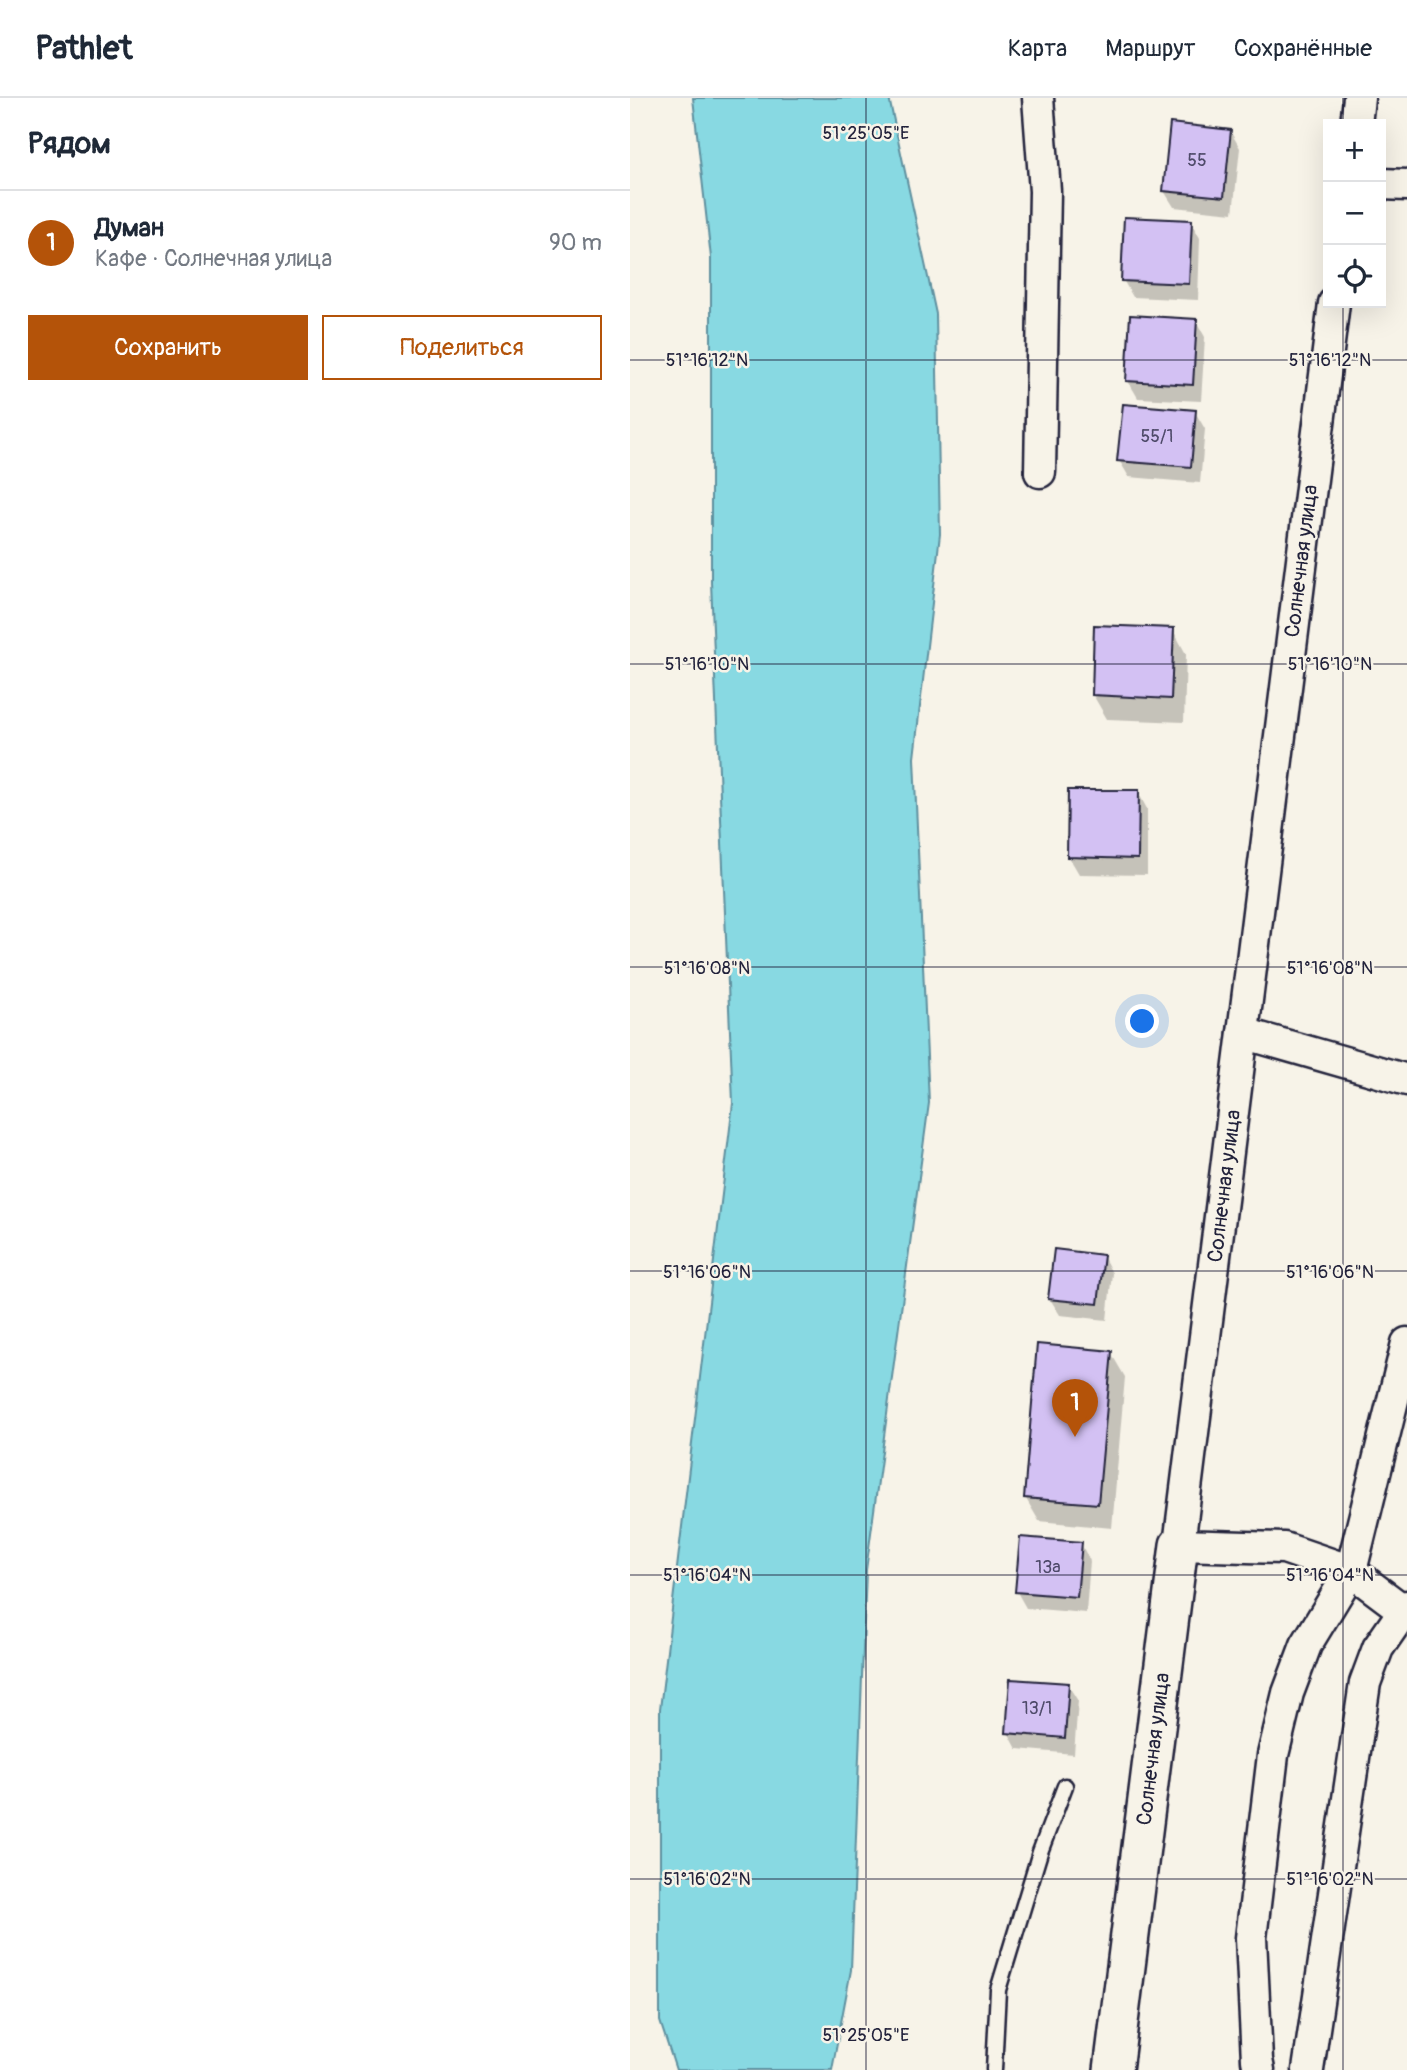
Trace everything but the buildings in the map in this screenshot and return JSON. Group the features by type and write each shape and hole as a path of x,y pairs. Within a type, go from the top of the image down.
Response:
{"street":[{"path":"1038,98 1045,191 1041,472"},
{"path":"1357,119 1359,98"},
{"path":"1386,184 1407,185"},
{"name":"Солнечная улица","path":"1113,2070 1333,308"},
{"path":"1243,1032 1407,1080"},
{"path":"1259,2070 1251,1938 1273,1755 1288,1693 1307,1645 1351,1571 1407,1343"},
{"path":"1179,1545 1284,1548 1351,1571 1406,1610 1378,1648 1365,1683 1308,2070"}],"lane":[{"path":"993,2070 998,1990 1041,1852 1065,1786"}],"water":[{"path":"693,98 889,98 936,314 940,534 914,758 929,1103 866,1570 851,1970 832,2070 676,2070 660,2021 660,1709 733,1103 711,582 711,258"}],"place":[{"name":"Думан","path":"1075,1437"}]}
